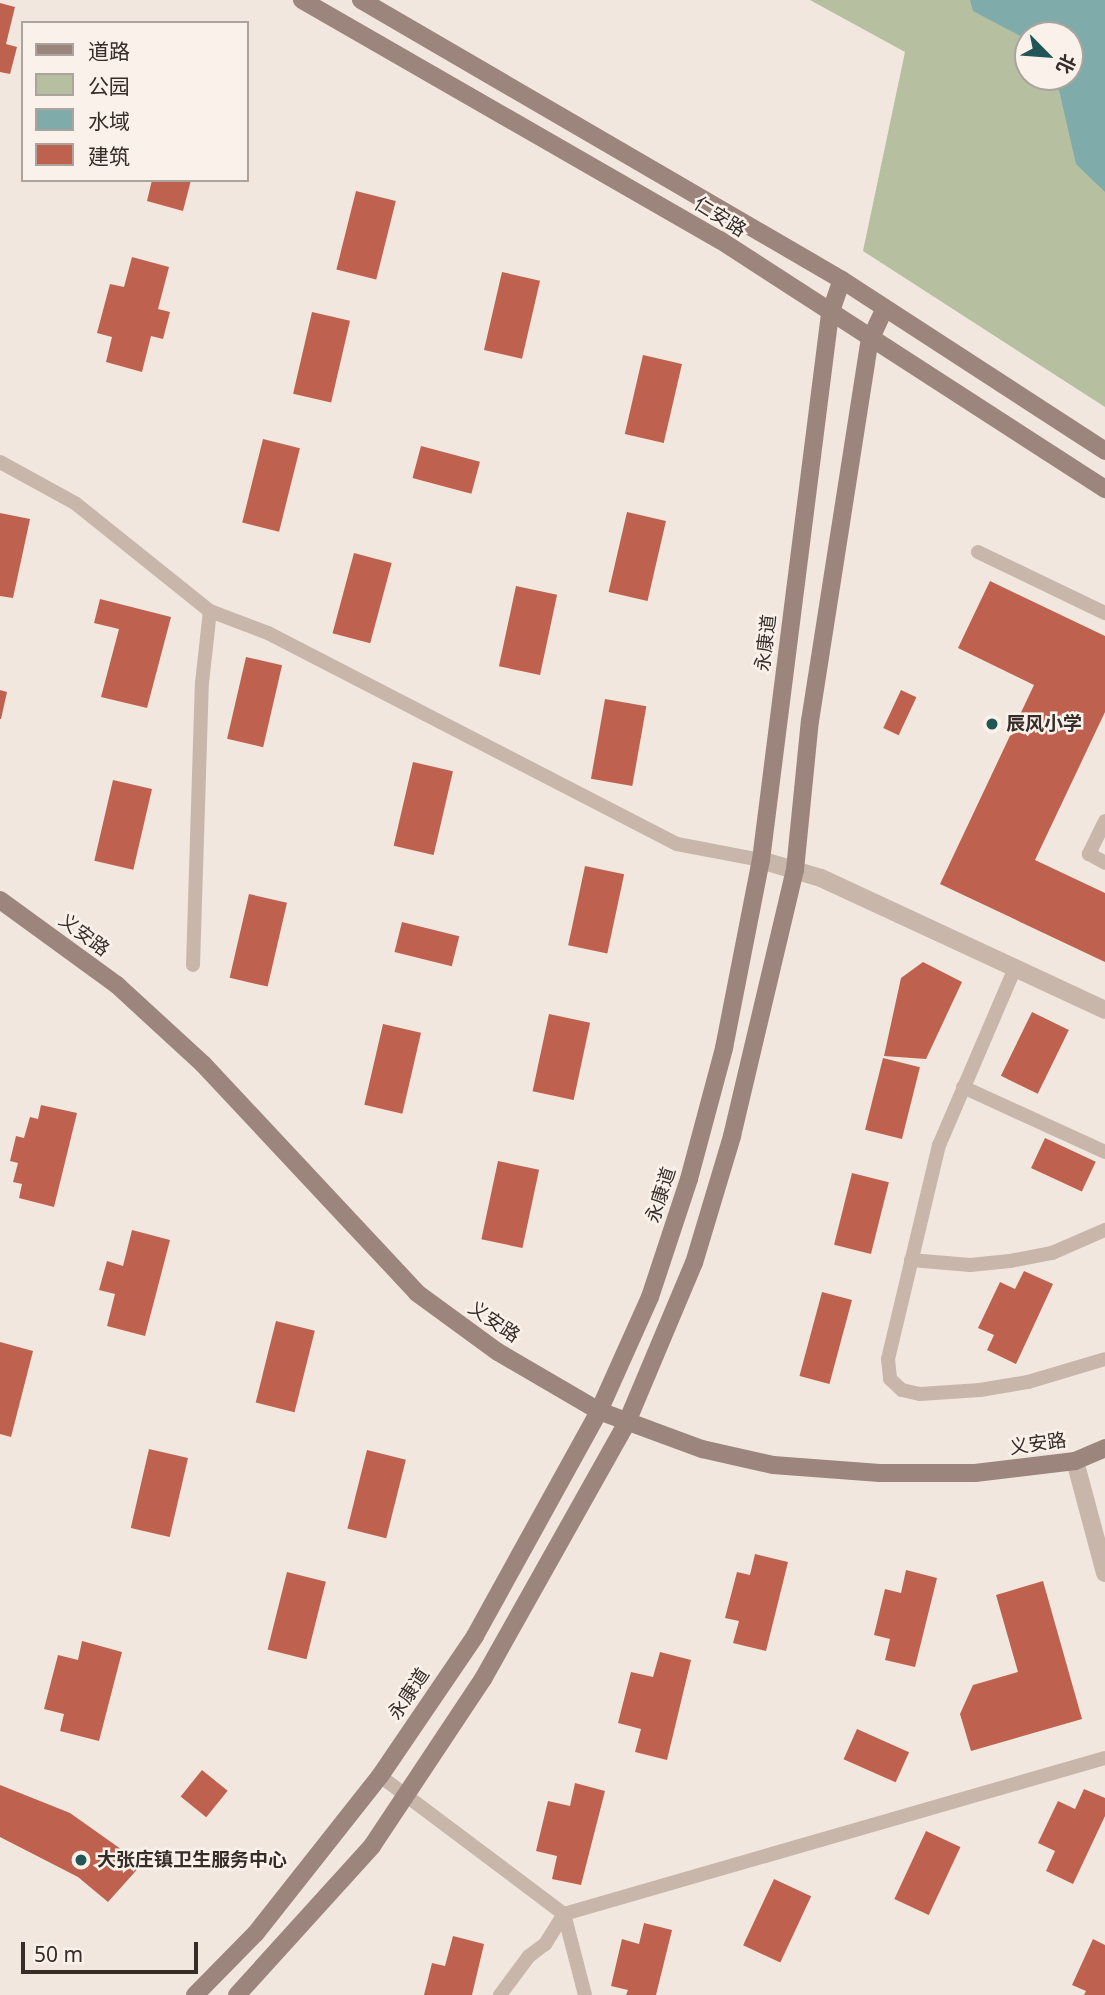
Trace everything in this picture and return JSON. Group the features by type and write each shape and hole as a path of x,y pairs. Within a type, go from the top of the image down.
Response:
{"street":[{"name":"仁安路","path":"302,0 720,240 870,340 1105,489"},
{"name":"仁安路","path":"360,0 842,280 1105,451"},
{"name":"永康道","path":"195,1995 256,1933 380,1776 474,1636 598,1411 650,1297 689,1179 724,1048 761,860 830,314 842,280"},
{"path":"237,1995 326,1899 408,1797 484,1679 627,1422 698,1250 732,1136 795,870 810,722 870,340 885,308"},
{"path":"761,860 795,870 1105,1010"},
{"name":"义安路","path":"0,900 117,985 203,1064 416,1293 498,1352 598,1411 702,1450 773,1465 975,1473 1075,1461 1105,1448"},
{"path":"1075,1461 1105,1573"}],"lane":[{"path":"0,462 75,503 210,611 268,632 677,844 761,860"},
{"path":"978,552 1105,613"},
{"path":"193,965 202,683 210,611"},
{"path":"1105,821 1089,854 1105,863"},
{"path":"1015,968 939,1145 888,1359 890,1379 902,1390 920,1394 980,1390 1028,1382 1105,1359"},
{"path":"963,1087 1105,1152"},
{"path":"911,1260 970,1265 1010,1261 1052,1253 1105,1230"},
{"path":"500,1995 521,1965 545,1944 564,1914 1105,1758"},
{"path":"380,1776 564,1914 585,1995"}],"green space":[{"path":"810,0 1105,0 1105,407 863,251 905,52"}],"water":[{"path":"970,0 1105,0 1105,192 1076,164 1059,91 1084,91 1084,21 1014,21 1014,33 973,11"}],"building":[{"path":"0,3 15,7 6,44 17,47 10,74 0,72"},
{"path":"152,182 190,182 183,211 147,201"},
{"path":"356,191 396,201 376,280 336,270"},
{"path":"132,257 169,267 158,309 170,312 163,339 151,336 142,372 106,362 112,337 97,333 110,284 124,287"},
{"path":"502,272 540,281 522,359 484,350"},
{"path":"312,312 350,321 331,403 293,394"},
{"path":"643,355 682,364 664,443 625,434"},
{"path":"263,439 300,448 279,532 242,522"},
{"path":"421,446 480,462 471,494 412,478"},
{"path":"627,512 666,521 648,601 609,592"},
{"path":"0,513 30,519 13,598 0,596"},
{"path":"354,553 392,563 370,643 333,633"},
{"path":"990,581 1105,636 1105,712 1035,860 1105,893 1105,962 940,884 1034,685 958,648"},
{"path":"516,586 557,595 540,675 499,666"},
{"path":"100,599 171,617 147,708 101,697 119,629 94,623"},
{"path":"246,657 282,665 263,747 227,739"},
{"path":"0,690 7,692 1,719 0,719"},
{"path":"901,690 916,697 899,735 883,728"},
{"path":"605,699 646,706 632,786 591,779"},
{"path":"413,762 453,771 434,855 394,846"},
{"path":"113,780 152,789 133,870 94,861"},
{"path":"585,866 624,874 607,954 568,945"},
{"path":"249,894 287,903 268,987 230,978"},
{"path":"402,922 459,936 452,966 395,952"},
{"path":"923,962 962,982 926,1059 884,1056 901,978"},
{"path":"1032,1012 1069,1030 1038,1094 1001,1076"},
{"path":"549,1014 590,1023 574,1100 533,1091"},
{"path":"383,1024 421,1033 402,1114 364,1105"},
{"path":"883,1058 920,1067 902,1139 865,1130"},
{"path":"41,1105 77,1113 54,1207 19,1198 22,1184 13,1182 18,1163 10,1161 16,1136 24,1138 30,1117 38,1119"},
{"path":"1045,1138 1096,1162 1082,1192 1031,1168"},
{"path":"498,1161 539,1170 522,1248 481,1239"},
{"path":"852,1173 889,1182 871,1254 834,1245"},
{"path":"132,1230 170,1240 145,1336 107,1326 115,1294 99,1290 107,1261 123,1266"},
{"path":"1024,1271 1053,1284 1016,1364 987,1350 994,1335 978,1328 1000,1282 1015,1289"},
{"path":"822,1292 852,1300 829,1384 799,1376"},
{"path":"276,1321 315,1331 294,1412 256,1403"},
{"path":"0,1342 33,1351 11,1437 0,1434"},
{"path":"149,1449 188,1458 170,1537 131,1528"},
{"path":"367,1450 406,1460 386,1538 347,1529"},
{"path":"755,1554 788,1562 766,1651 733,1643 739,1621 725,1618 737,1572 750,1575"},
{"path":"906,1570 937,1578 915,1667 885,1660 890,1639 874,1635 885,1589 901,1593"},
{"path":"287,1572 326,1582 306,1659 268,1650"},
{"path":"1043,1581 1082,1719 971,1751 960,1714 973,1685 1018,1672 996,1595"},
{"path":"82,1641 122,1652 99,1741 60,1731 64,1714 44,1709 58,1655 78,1660"},
{"path":"660,1652 691,1660 667,1760 635,1752 641,1729 618,1723 631,1672 653,1677"},
{"path":"857,1729 909,1752 896,1782 844,1759"},
{"path":"202,1770 228,1791 206,1817 181,1796"},
{"path":"575,1783 605,1791 581,1885 552,1879 557,1856 536,1851 548,1801 570,1806"},
{"path":"0,1785 70,1813 142,1864 108,1902 78,1877 0,1837"},
{"path":"1084,1789 1105,1798 1105,1816 1073,1884 1046,1871 1055,1851 1038,1843 1058,1801 1075,1809"},
{"path":"926,1831 960,1847 929,1915 894,1899"},
{"path":"774,1879 811,1896 780,1962 743,1945"},
{"path":"644,1923 672,1930 656,1995 626,1995 628,1990 611,1986 622,1939 639,1944"},
{"path":"453,1936 484,1944 472,1995 424,1995 432,1963 445,1966"},
{"path":"1093,1939 1105,1945 1105,1995 1084,1995 1086,1991 1072,1985"}],"place":[{"name":"辰风小学","path":"992,724"},
{"name":"大张庄镇卫生服务中心","path":"81,1860"}]}
